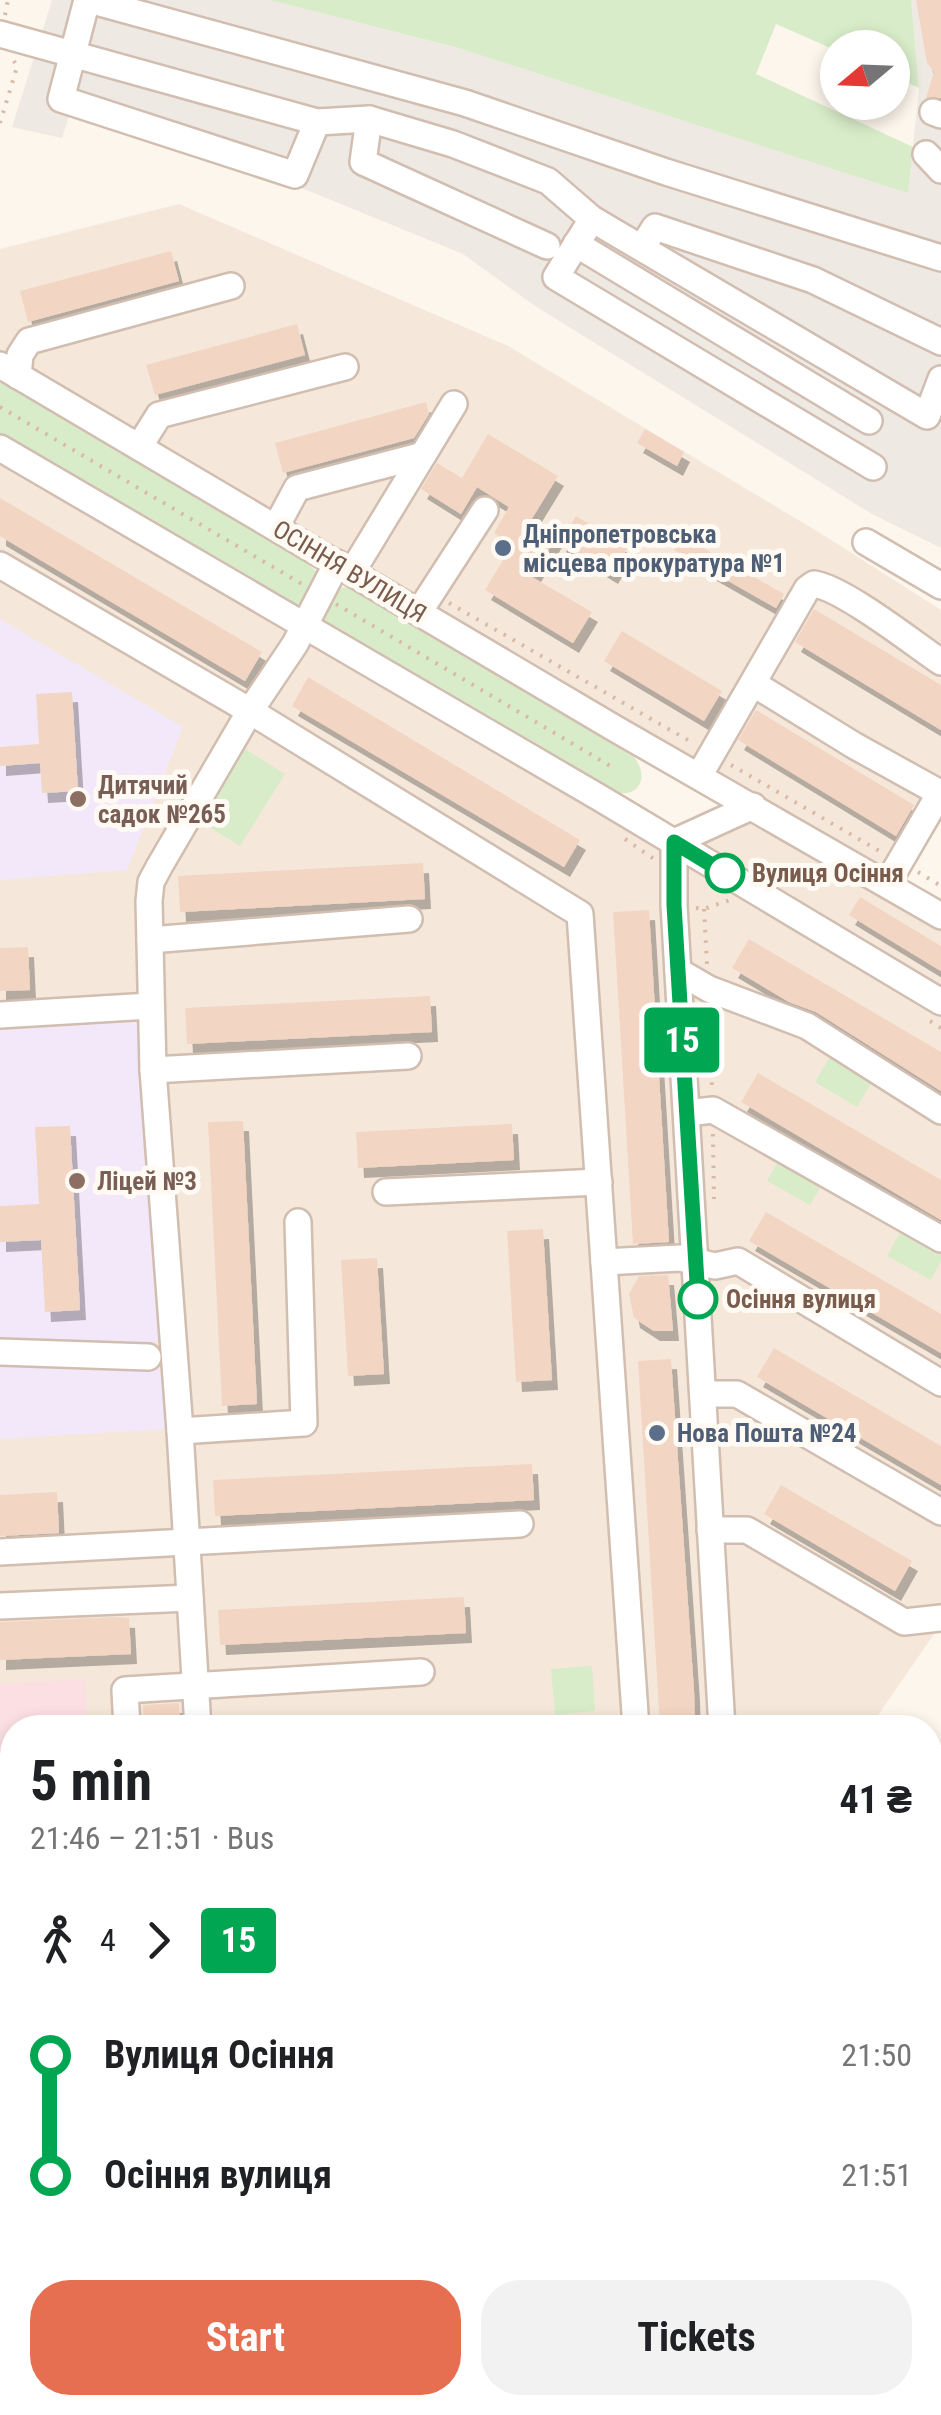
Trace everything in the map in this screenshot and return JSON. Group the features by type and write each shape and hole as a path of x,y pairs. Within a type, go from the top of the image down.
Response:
{"street":[{"path":"317,122 295,175 61,99 88,0 465,103 666,172 941,258"},
{"path":"1,34 317,122 369,119 453,144 548,181 592,218 927,416 941,380"},
{"path":"369,119 363,162 547,246"},
{"path":"592,218 556,277 873,467"},
{"path":"643,246 655,226 813,280 941,342"},
{"path":"576,244 870,421"},
{"path":"9,371 29,342 231,286"},
{"path":"139,447 159,415 346,366"},
{"name":"ОСІННЯ ВУЛИЦЯ","path":"9,371 344,567 425,602 624,734 706,765 752,806 894,873 939,910"},
{"path":"197,1715 153,1070 151,882 305,624 454,404"},
{"path":"0,448 305,624 941,1002"},
{"path":"276,527 297,488 423,455"},
{"path":"425,602 484,510"},
{"path":"866,542 941,586"},
{"path":"0,565 250,711 580,914 635,1715"},
{"path":"706,765 807,589 814,584 857,606 941,662"},
{"path":"754,684 940,792 894,873"},
{"path":"674,842 752,806"},
{"path":"674,842 678,970 700,1112 695,1262 721,1715"},
{"path":"150,940 409,920"},
{"path":"678,970 709,989 807,1026 941,1112"},
{"path":"0,1015 150,1006"},
{"path":"153,1070 408,1056"},
{"path":"700,1112 941,1239"},
{"path":"386,1192 599,1182"},
{"path":"180,1431 304,1423 298,1222"},
{"path":"604,1262 680,1258 715,1266 738,1261 941,1382"},
{"path":"0,1352 148,1357"},
{"path":"704,1394 737,1394 941,1512"},
{"path":"0,1552 520,1524"},
{"path":"710,1530 746,1530 904,1622 941,1618"},
{"path":"0,1606 190,1598"},
{"path":"126,1715 125,1690 421,1672"}],"path":[{"path":"0,123 17,66 1,34 8,0"},
{"path":"425,602 634,709 706,765 894,873 941,886"},
{"path":"624,734 634,709"},
{"path":"704,909 709,989 700,1112 714,1208"}],"shaded area":[{"path":"52,0 269,0 455,47 908,192 919,88 911,0 941,0 941,548 872,514 535,306 463,254 309,191 72,107 62,138 12,127"},
{"path":"179,204 508,346 941,610 941,807 892,898 941,929 941,1624 878,1715 0,1715 0,461 657,846 761,798 0,355 0,249"},
{"name":"Дитячий садок №265","path":"0,619 183,727 127,870 0,880"},
{"name":"Ліцей №3","path":"143,1017 162,1336 150,1346 151,1362 164,1369 167,1429 0,1439 0,1026"},
{"path":"85,1679 87,1715 0,1715 0,1684"}],"green space":[{"path":"269,0 911,0 919,88 910,84 910,30 820,30 820,43 776,24 756,74 820,104 820,120 855,120 913,147 908,193 455,47"},
{"path":"0,382 308,564 317,572 320,583 305,601 290,604 0,435"},
{"path":"347,587 634,757 641,771 640,784 631,792 615,793 323,623 319,618 338,588"},
{"path":"242,747 285,774 240,846 198,820"},
{"path":"831,1055 873,1080 857,1107 815,1082"},
{"path":"782,1154 826,1177 810,1205 767,1181"},
{"path":"902,1229 941,1249 941,1261 931,1280 887,1256"},
{"path":"592,1666 595,1711 555,1715 551,1669"}],"building":[{"path":"916,0 941,0 941,98 926,98 934,72 927,63"},
{"path":"171,251 179,281 28,322 20,291"},
{"path":"297,324 305,355 155,395 146,365"},
{"path":"426,402 429,414 414,438 283,473 275,443"},
{"path":"645,429 684,452 677,466 637,443"},
{"path":"488,434 558,476 531,520 557,536 532,577 592,612 573,643 485,590 505,557 500,537 494,533 509,507 477,487 461,514 421,489 437,463 462,478"},
{"path":"0,498 262,652 245,681 0,536"},
{"path":"576,516 628,547 612,574 560,542"},
{"path":"682,536 784,594 776,608 674,550"},
{"path":"814,609 941,685 941,730 795,642"},
{"path":"622,631 722,691 704,721 604,661"},
{"path":"308,677 580,840 564,867 292,706"},
{"path":"72,692 78,791 42,793 40,763 0,766 0,747 39,744 36,694"},
{"path":"756,710 914,805 896,836 738,740"},
{"path":"423,863 425,899 180,912 178,876"},
{"path":"860,897 941,946 941,971 849,915"},
{"path":"649,910 669,1242 633,1244 613,912"},
{"path":"749,939 941,1052 941,1091 816,1012 789,1002 732,968"},
{"path":"28,947 30,990 0,991 0,948"},
{"path":"430,996 432,1032 187,1044 185,1008"},
{"path":"758,1073 941,1180 941,1220 741,1102"},
{"path":"243,1121 257,1404 222,1406 208,1122"},
{"path":"512,1124 514,1160 358,1168 356,1132"},
{"path":"70,1126 80,1310 45,1312 41,1240 0,1242 0,1206 39,1204 35,1127"},
{"path":"766,1212 941,1314 941,1353 749,1241"},
{"path":"543,1229 552,1380 516,1382 507,1231"},
{"path":"377,1258 384,1374 348,1376 341,1260"},
{"path":"668,1275 673,1331 654,1331 634,1318 629,1294 639,1276"},
{"path":"774,1348 941,1446 941,1485 757,1377"},
{"path":"671,1359 695,1715 659,1715 638,1361"},
{"path":"532,1464 534,1500 215,1516 213,1480"},
{"path":"781,1485 912,1561 895,1591 764,1514"},
{"path":"57,1492 59,1533 0,1536 0,1495"},
{"path":"464,1597 466,1633 220,1645 218,1610"},
{"path":"129,1618 131,1654 0,1660 0,1622"},
{"path":"179,1703 179,1715 143,1715 143,1705"}],"bus line":[{"name":"15","path":"698,1299 674,905 674,842 725,873"}],"place":[{"name":"Дніпропетровська місцева прокуратура №1","path":"503,548"},
{"name":"Дитячий садок №265","path":"78,799"},
{"name":"Вулиця Осіння","path":"725,873"},
{"name":"Ліцей №3","path":"77,1181"},
{"name":"Осіння вулиця","path":"698,1299"},
{"name":"Нова Пошта №24","path":"657,1433"}]}
